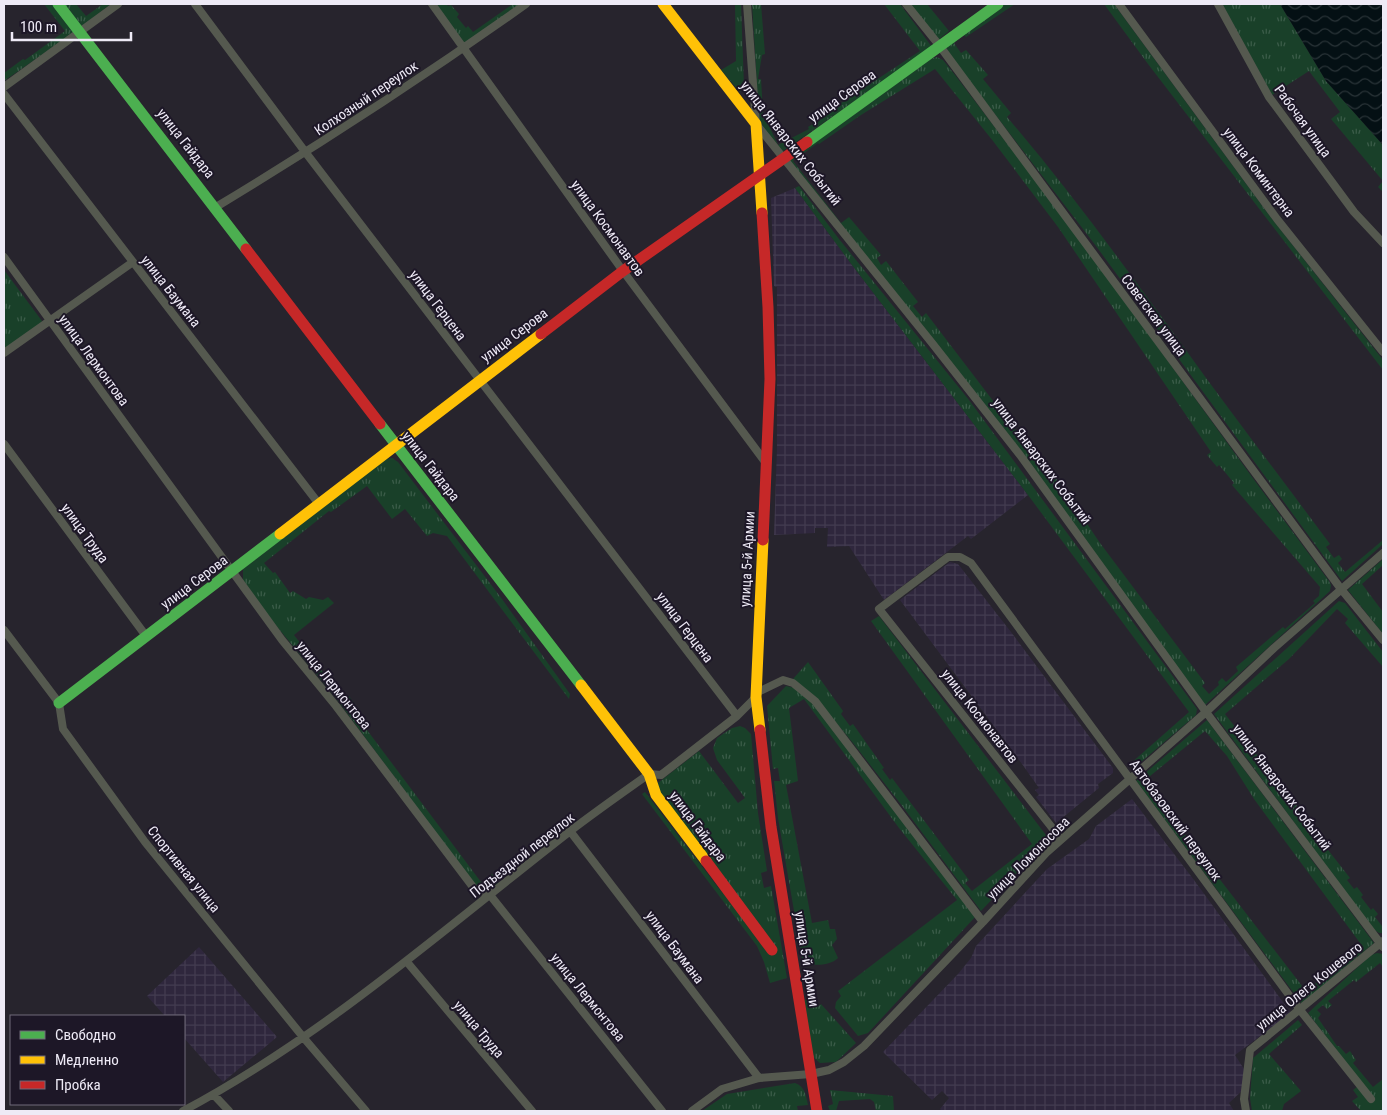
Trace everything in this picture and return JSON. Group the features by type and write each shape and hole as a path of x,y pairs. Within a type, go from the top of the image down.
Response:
{"street":[{"name":"улица Гайдара","path":"58,4 216,207 649,774 656,795 772,950"},
{"path":"4,87 118,4"},
{"name":"улица Герцена","path":"195,4 737,716"},
{"name":"улица Космонавтов","path":"432,4 623,271 767,465"},
{"name":"Колхозный переулок","path":"216,207 306,152 464,48 526,4"},
{"name":"улица Январских Событий","path":"663,4 782,158 1020,455 1206,712 1382,944"},
{"name":"улица 5-й Армии","path":"747,4 768,306 770,379 756,695 771,826 817,1111"},
{"name":"Советская улица","path":"906,4 939,45 1341,589 1383,640"},
{"name":"улица Серова","path":"60,704 623,271 998,4"},
{"name":"улица Коминтерна","path":"1119,4 1277,219 1383,352"},
{"name":"Рабочая улица","path":"1218,4 1269,97 1354,212 1383,243"},
{"name":"улица Баумана","path":"4,94 319,504"},
{"name":"улица Лермонтова","path":"4,257 282,640 336,706 476,891 490,895 662,1111"},
{"path":"4,353 133,262"},
{"name":"улица Труда","path":"4,444 146,636"},
{"name":"улица Ломоносова","path":"692,1111 722,1088 759,1078 812,1074 829,1070 844,1062 864,1046 1061,839 1131,779 1274,648 1383,553"},
{"name":"улица Космонавтов","path":"960,557 948,557 879,609 1061,839"},
{"name":"Автобазовский переулок","path":"960,557 971,563 1300,1010 1371,1099"},
{"name":"Спортивная улица","path":"4,630 60,704 63,728 145,842 303,1037 366,1111"},
{"path":"756,695 783,680 793,683 815,700 983,922"},
{"name":"Подъездной переулок","path":"184,1111 214,1095 303,1037 407,962 570,831 649,774 661,775 737,716 756,695"},
{"name":"улица Баумана","path":"570,831 759,1078"},
{"name":"улица Олега Кошевого","path":"1246,1111 1244,1099 1250,1050 1382,944"},
{"name":"улица Труда","path":"407,962 532,1111"},
{"path":"214,1095 229,1111"}],"shaded area":[{"path":"795,188 1028,495 971,539 968,536 884,600 849,546 827,547 828,528 815,528 815,533 774,535 777,449 777,287 774,286 771,198"},
{"path":"950,562 958,564 1113,768 1113,773 1098,784 1099,788 1056,823 1036,797 1039,795 1035,790 1039,788 900,600"},
{"path":"1132,799 1291,1013 1235,1055 1244,1069 1244,1089 1229,1103 1234,1111 942,1111 940,1109 949,1098 942,1091 932,1100 883,1052 958,974 971,958 976,946 1047,869 1089,839 1096,826"},
{"path":"199,947 277,1037 223,1082 185,1039 185,1015 164,1015 147,996"}],"green space":[{"path":"44,4 76,4 86,16 103,4 111,4 4,81 4,73 65,31"},
{"path":"435,4 451,5 459,14 457,17 466,28 468,26 473,32 513,4 523,4 465,45"},
{"path":"735,4 741,4 744,86 740,92 721,70 736,61"},
{"path":"752,4 761,4 765,54 762,55 758,79 761,79 763,113 778,145 809,129 808,127 830,113 829,111 920,51 884,4 900,4 932,47 780,153 772,148 759,118"},
{"path":"910,4 927,4 949,31 938,40"},
{"path":"1004,4 1015,4 954,43 961,53 966,50 988,75 983,79 1011,113 1007,117 1119,259 1330,544 1326,547 1334,558 1339,555 1342,559 1338,563 1345,572 1383,540 1383,544 1342,581 1096,246 951,57 945,46"},
{"path":"1104,4 1114,4 1269,215 1383,360 1383,370 1148,64"},
{"path":"1222,4 1280,4 1326,81 1383,145 1383,181 1331,119 1340,112 1309,71 1272,95"},
{"path":"937,57 943,60 955,75 1070,226 1331,585 1330,591 1205,705 1022,453 789,164 789,159 930,59","holes":["935,69 993,141 1058,227 1211,452 1207,455 1217,467 1219,465 1234,483 1232,485 1320,587 1319,596 1313,601 1315,603 1236,667 1238,671 1226,682 1222,678 1218,682 1219,685 1209,694 1202,686 1205,683 1100,543 1046,463 1042,465 926,313 922,317 913,306 918,302 886,261 881,265 877,258 881,255 849,217 841,223 793,161 861,115"]},
{"path":"1383,181 1383,192 1378,187"},
{"path":"799,186 839,239 969,400 1197,709 1196,715 1134,768 1130,764 1189,712 1028,495 852,265 795,188"},
{"path":"4,270 42,321 40,326 4,350"},
{"path":"392,458 398,462 502,599 570,694 569,699 447,536 433,533 427,536 405,509 392,519 367,486 331,512 329,511 264,563 273,573 275,572 290,593 293,591 306,599 309,597 323,600 328,597 334,603 294,635 344,699 349,696 359,710 355,714 481,882 492,874 498,883 489,888 483,888 474,884 335,697 260,606 243,580 243,569 386,459"},
{"path":"1383,559 1383,565 1362,584 1383,612 1383,634 1348,590"},
{"path":"1339,601 1345,603 1383,652 1383,667 1345,623 1348,619 1337,609 1289,659 1225,714 1327,844 1325,846 1350,878 1347,880 1354,889 1357,887 1363,895 1361,897 1371,910 1373,908 1378,914 1375,917 1383,926 1383,933 1379,933 1372,928 1214,714"},
{"path":"879,616 1049,839 981,911 853,743 814,696 793,679 808,662 843,711 841,714 850,726 853,724 884,768 882,769 890,780 892,778 969,880 965,883 972,891 1032,844 871,621"},
{"path":"786,686 795,688 809,697 976,916 868,1033 858,1036 835,1008 836,1002 841,996 838,991 957,900 899,828 804,699 789,708 798,781 786,785 812,923 828,920 830,929 835,929 837,939 832,945 838,958 831,963 821,965 803,963 778,818 774,781 780,781 778,768 773,769 767,706"},
{"path":"1207,720 1374,943 1302,1004 1136,781","holes":["1205,731 1227,756 1254,799 1363,947 1339,968 1337,966 1306,991 1144,781"]},
{"path":"740,726 751,734 758,813 767,871 761,873 764,888 771,886 787,978 770,983 757,946 642,794 645,792 723,894 654,786 699,751 738,803 745,798 717,760 713,748 717,738 732,728"},
{"path":"1383,954 1383,967 1380,963 1356,982 1354,980 1328,1001 1332,1005 1327,1009 1323,1005 1317,1010 1321,1014 1318,1018 1337,1046 1346,1054 1350,1051 1356,1060 1353,1063 1373,1087 1383,1079 1383,1111 1361,1111 1352,1101 1358,1097 1353,1090 1362,1083 1308,1013 1371,955"},
{"path":"810,996 819,1006 821,1004 856,1043 836,1062 820,1063 813,1057 803,1002"},
{"path":"1298,1020 1302,1025 1269,1054 1301,1091 1284,1104 1282,1111 1252,1111 1250,1098 1253,1058"},
{"path":"795,1083 803,1089 808,1105 797,1106 798,1111 702,1111 727,1094"},
{"path":"830,1090 893,1096 894,1111 876,1111 874,1102 870,1099 839,1101 836,1111 830,1111 828,1106 833,1104"}],"water":[{"path":"1280,4 1383,4 1383,145 1326,81"}],"traffic: fast":[{"path":"58,4 246,249"},
{"path":"807,142 998,4"},
{"path":"380,424 581,685"},
{"path":"59,703 280,534"}],"traffic: slow":[{"path":"663,4 756,124 762,213"},
{"path":"280,534 541,334"},
{"path":"760,730 756,697 763,540"},
{"path":"581,685 649,774 656,795 706,861"}],"traffic: jam":[{"path":"541,334 623,271 807,142"},
{"path":"762,213 770,379 763,540"},
{"path":"246,249 380,424"},
{"path":"760,730 771,827 817,1111"},
{"path":"706,861 772,950"}]}
